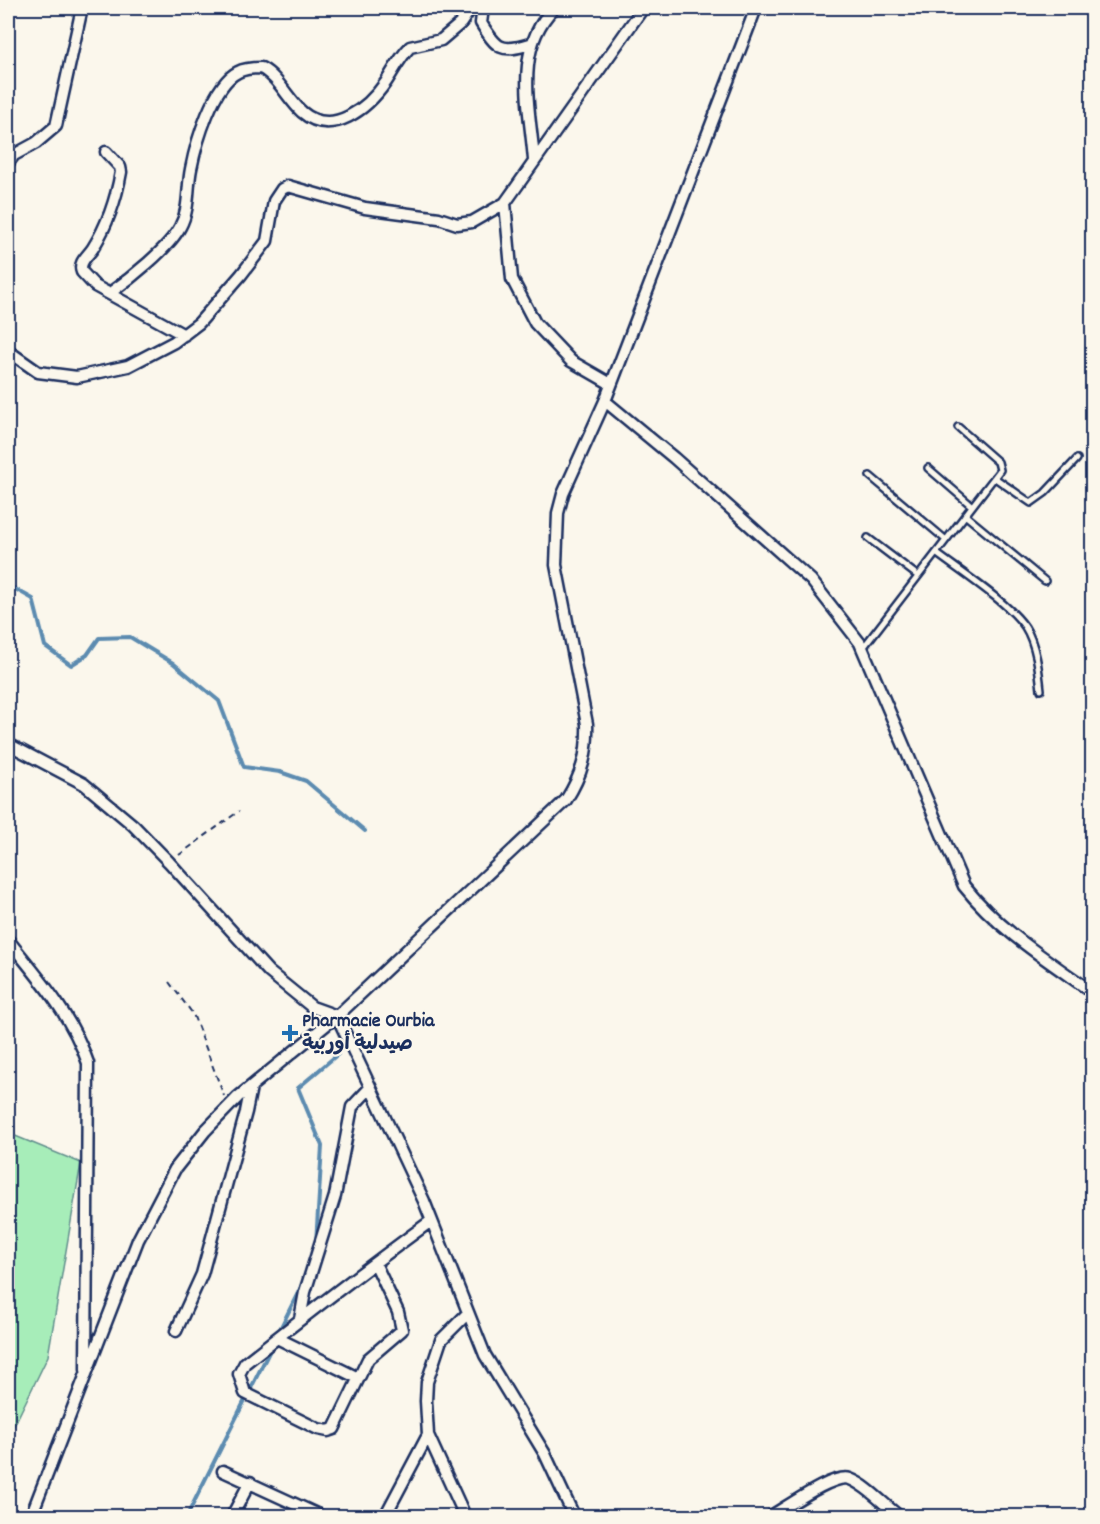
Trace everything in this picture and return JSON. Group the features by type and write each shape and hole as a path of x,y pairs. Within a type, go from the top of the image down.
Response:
{"street":[{"path":"8,163 14,155 36,143 56,126 82,8"},
{"path":"110,293 156,255 181,227 191,168 202,131 218,92 239,71 261,68 302,112 316,121 326,123 338,121 367,103 385,84 410,47 441,40 461,23 471,8"},
{"path":"483,8 481,23 499,48 505,50 530,44"},
{"path":"534,160 528,112 527,73 530,44 542,20 554,8"},
{"path":"8,351 38,372 77,377 128,366 184,335 199,323 267,241 274,201 282,189 288,186 365,208 440,218 457,224 472,222 505,203 643,8"},
{"path":"31,1516 138,1240 157,1200 191,1148 228,1108 337,1016 566,800 580,779 585,760 587,724 556,565 555,539 563,494 605,401 756,8"},
{"path":"106,152 120,167 121,172 115,206 80,268 86,278 184,335"},
{"path":"505,203 512,279 535,323 571,361 611,384"},
{"path":"605,401 674,458 811,580 850,626 862,648 964,886 980,907 1005,929 1092,992"},
{"path":"8,744 84,784 133,825 269,972 312,1007 337,1016 431,1221 467,1314 500,1381 545,1454 574,1516"},
{"path":"8,940 66,1015 80,1037 88,1063 90,1096 86,1206 88,1292 84,1340 87,1374"},
{"path":"176,1331 202,1274 251,1087"},
{"path":"300,1319 305,1292 335,1197 352,1107 369,1089"},
{"path":"375,1263 398,1312 402,1330 368,1359 334,1429 328,1431 318,1429 242,1389 239,1374 244,1363 300,1319 431,1221"},
{"path":"465,1516 428,1435 426,1401 432,1364 441,1340 467,1314"},
{"path":"277,1338 358,1378"},
{"path":"385,1516 428,1435"},
{"path":"223,1471 321,1516"},
{"path":"771,1516 830,1482 843,1478 858,1483 899,1516"},
{"path":"232,1516 250,1482"}],"lane":[{"path":"862,648 1000,470 998,462 958,427"},
{"path":"995,478 1031,503 1045,493 1077,459"},
{"path":"928,468 972,506"},
{"path":"870,476 946,540"},
{"path":"965,515 1045,581"},
{"path":"868,538 918,576"},
{"path":"936,553 993,597 1026,628 1032,643 1041,690"}],"path":[{"path":"169,862 239,811"},
{"path":"169,982 193,1014 228,1108"}],"green space":[{"path":"8,1133 81,1163 48,1356 8,1438"}],"waterway":[{"path":"8,585 33,599 45,646 71,665 87,655 99,638 130,637 173,663 219,701 244,767 280,772 306,781 365,831"},
{"path":"316,1243 322,1146 298,1088 338,1054"},
{"path":"278,1333 303,1283"},
{"path":"187,1516 271,1348"}],"place":[{"name":"Pharmacie Ourbia صيدلية أوربية","path":"290,1033"}]}
